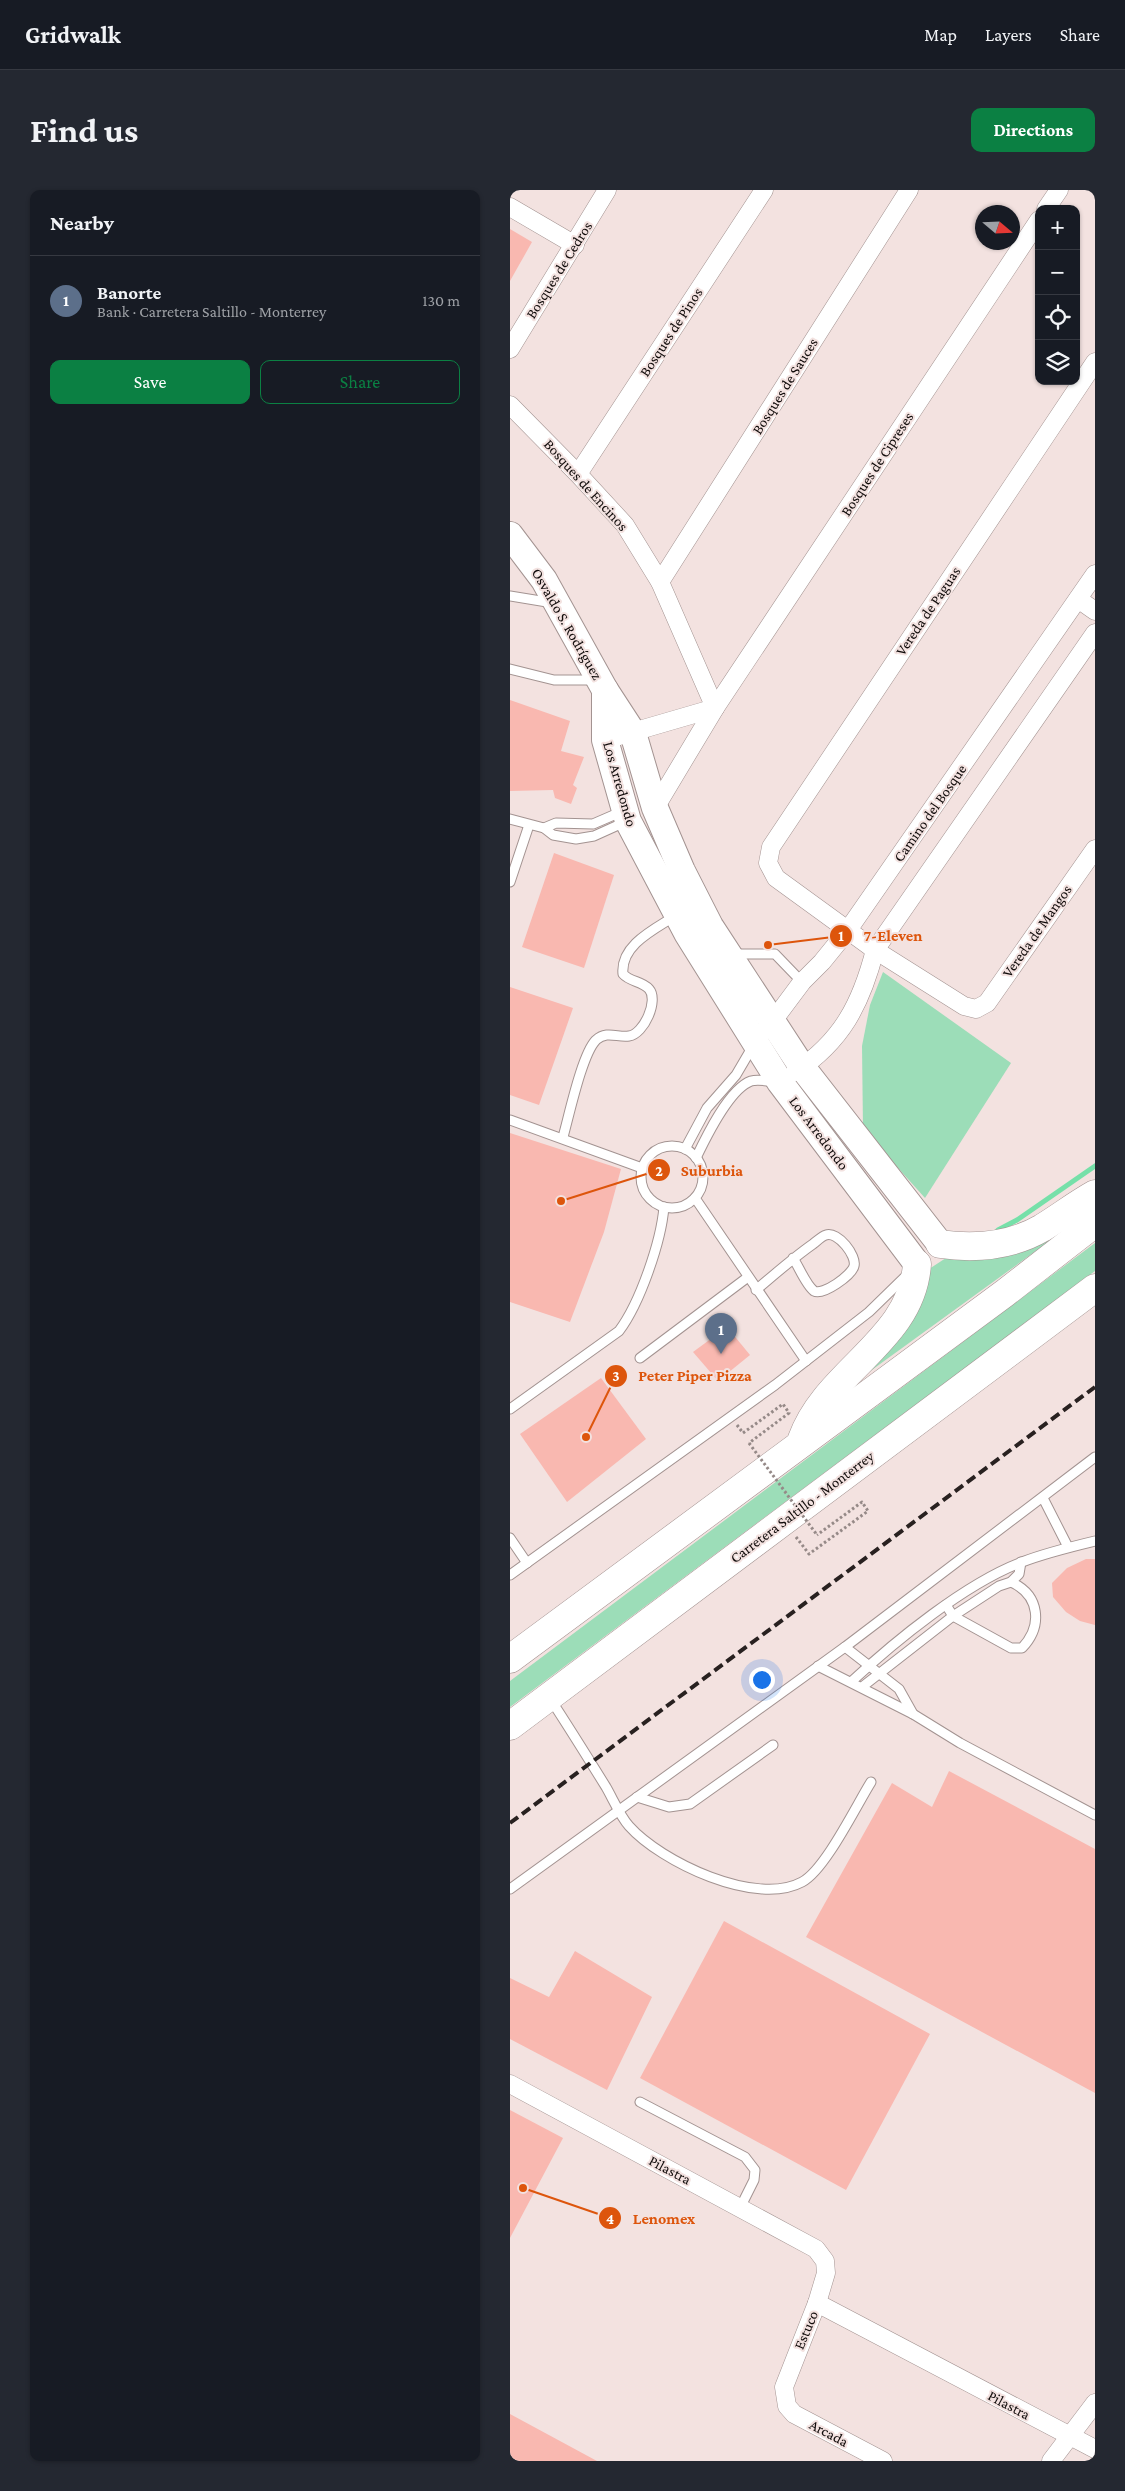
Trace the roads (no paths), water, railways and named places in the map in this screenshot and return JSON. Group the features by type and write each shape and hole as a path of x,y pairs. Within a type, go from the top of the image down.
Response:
{"main road":[{"path":"799,1446 809,1424 823,1402 900,1318 929,1254 1009,1242 1042,1228 1095,1194"},
{"path":"510,1659 1005,1293 1095,1223"},
{"name":"Carretera Saltillo - Monterrey","path":"510,1726 1095,1288"}],"street":[{"name":"Bosques de Cedros","path":"510,349 607,190"},
{"name":"Bosques de Pinos","path":"578,474 764,190"},
{"name":"Bosques de Sauces","path":"660,582 909,190"},
{"path":"1049,205 1059,190"},
{"path":"510,207 575,245"},
{"name":"Bosques de Cipreses","path":"655,808 715,708 1035,226"},
{"name":"Vereda de Paguas","path":"848,930 776,878 768,863 771,847 1095,362"},
{"name":"Bosques de Encinos","path":"510,405 625,525 660,582 715,708"},
{"name":"Osvaldo S. Rodríguez","path":"510,535 544,580 602,685"},
{"name":"Camino del Bosque","path":"754,1043 772,1024 802,982 822,962 848,930 1095,574"},
{"path":"1078,599 1095,611"},
{"path":"780,1082 802,1068 829,1046 847,1024 862,993 875,950 1095,633"},
{"name":"Los Arredondo","path":"602,685 633,733 655,808 682,872 710,926 772,1024 929,1254"},
{"name":"Los Arredondo","path":"602,685 605,740 626,816 677,914 754,1043 780,1082 929,1254"},
{"path":"605,740 715,708"},
{"name":"Vereda de Mangos","path":"875,950 964,1006 976,1009 987,1002 1095,849"},
{"path":"848,930 875,950"},
{"name":"Pilastra","path":"510,2084 816,2249 825,2261"},
{"name":"Estuco","path":"784,2397 786,2377 817,2303 826,2273 825,2261"},
{"name":"Pilastra","path":"817,2303 1095,2449"},
{"name":"Arcada","path":"784,2397 787,2406 794,2414 883,2461"},
{"path":"1052,2461 1068,2436 1095,2403"}],"lane":[{"path":"510,596 558,604"},
{"path":"510,669 554,680 602,685"},
{"path":"544,828 556,824 593,824 626,816"},
{"path":"510,819 544,828 553,835 576,839 594,836 626,816"},
{"path":"510,882 529,825"},
{"path":"563,1137 585,1063 596,1040 612,1034 629,1036 640,1031 649,1014 652,994 649,988 628,979 624,974 625,960 642,937 677,914"},
{"path":"728,954 775,954 802,982"},
{"path":"685,1149 707,1108 736,1075 754,1043"},
{"path":"696,1158 719,1114 743,1086 752,1081 780,1082"},
{"path":"510,1120 563,1137 642,1168"},
{"path":"677,1146 685,1149 696,1158 701,1167 703,1178 695,1198 676,1208 664,1207 651,1200 643,1188 642,1168 652,1153 659,1148 677,1146"},
{"path":"695,1198 806,1361"},
{"path":"510,1409 619,1331 630,1315 642,1286 663,1222 664,1207"},
{"path":"756,1290 794,1258 826,1235 833,1235 840,1240 853,1258 855,1265 852,1271 825,1291 819,1292 813,1290 794,1258"},
{"path":"510,1575 806,1361 869,1312 929,1254"},
{"path":"640,1358 748,1277"},
{"path":"510,1889 845,1647 1095,1457"},
{"path":"1043,1498 1068,1547"},
{"path":"510,1538 527,1563"},
{"path":"851,1682 946,1605 984,1580 1021,1562 1068,1547 1095,1541"},
{"path":"862,1687 952,1616 999,1586 1011,1582 1019,1574 1021,1562"},
{"path":"946,1605 952,1616 1010,1648 1022,1648 1032,1638 1037,1623 1030,1599 1022,1587 1011,1582"},
{"path":"845,1647 899,1689 913,1714"},
{"path":"818,1666 913,1714 960,1743 1095,1816"},
{"path":"548,1696 629,1826 662,1853 688,1867 745,1888 777,1889 802,1882 817,1870 871,1782"},
{"path":"637,1797 670,1807 690,1804 773,1745"},
{"path":"640,2102 745,2158 755,2170 754,2180 740,2208"}],"waterway":[{"path":"998,1230 1017,1220 1095,1166"}],"railway":[{"path":"510,1823 1095,1387"}],"place":[{"name":"7-Eleven","path":"768,945"},
{"name":"Suburbia","path":"561,1201"},
{"name":"Banorte","path":"721,1354"},
{"name":"Peter Piper Pizza","path":"586,1437"},
{"name":"Lenomex","path":"523,2188"}]}
